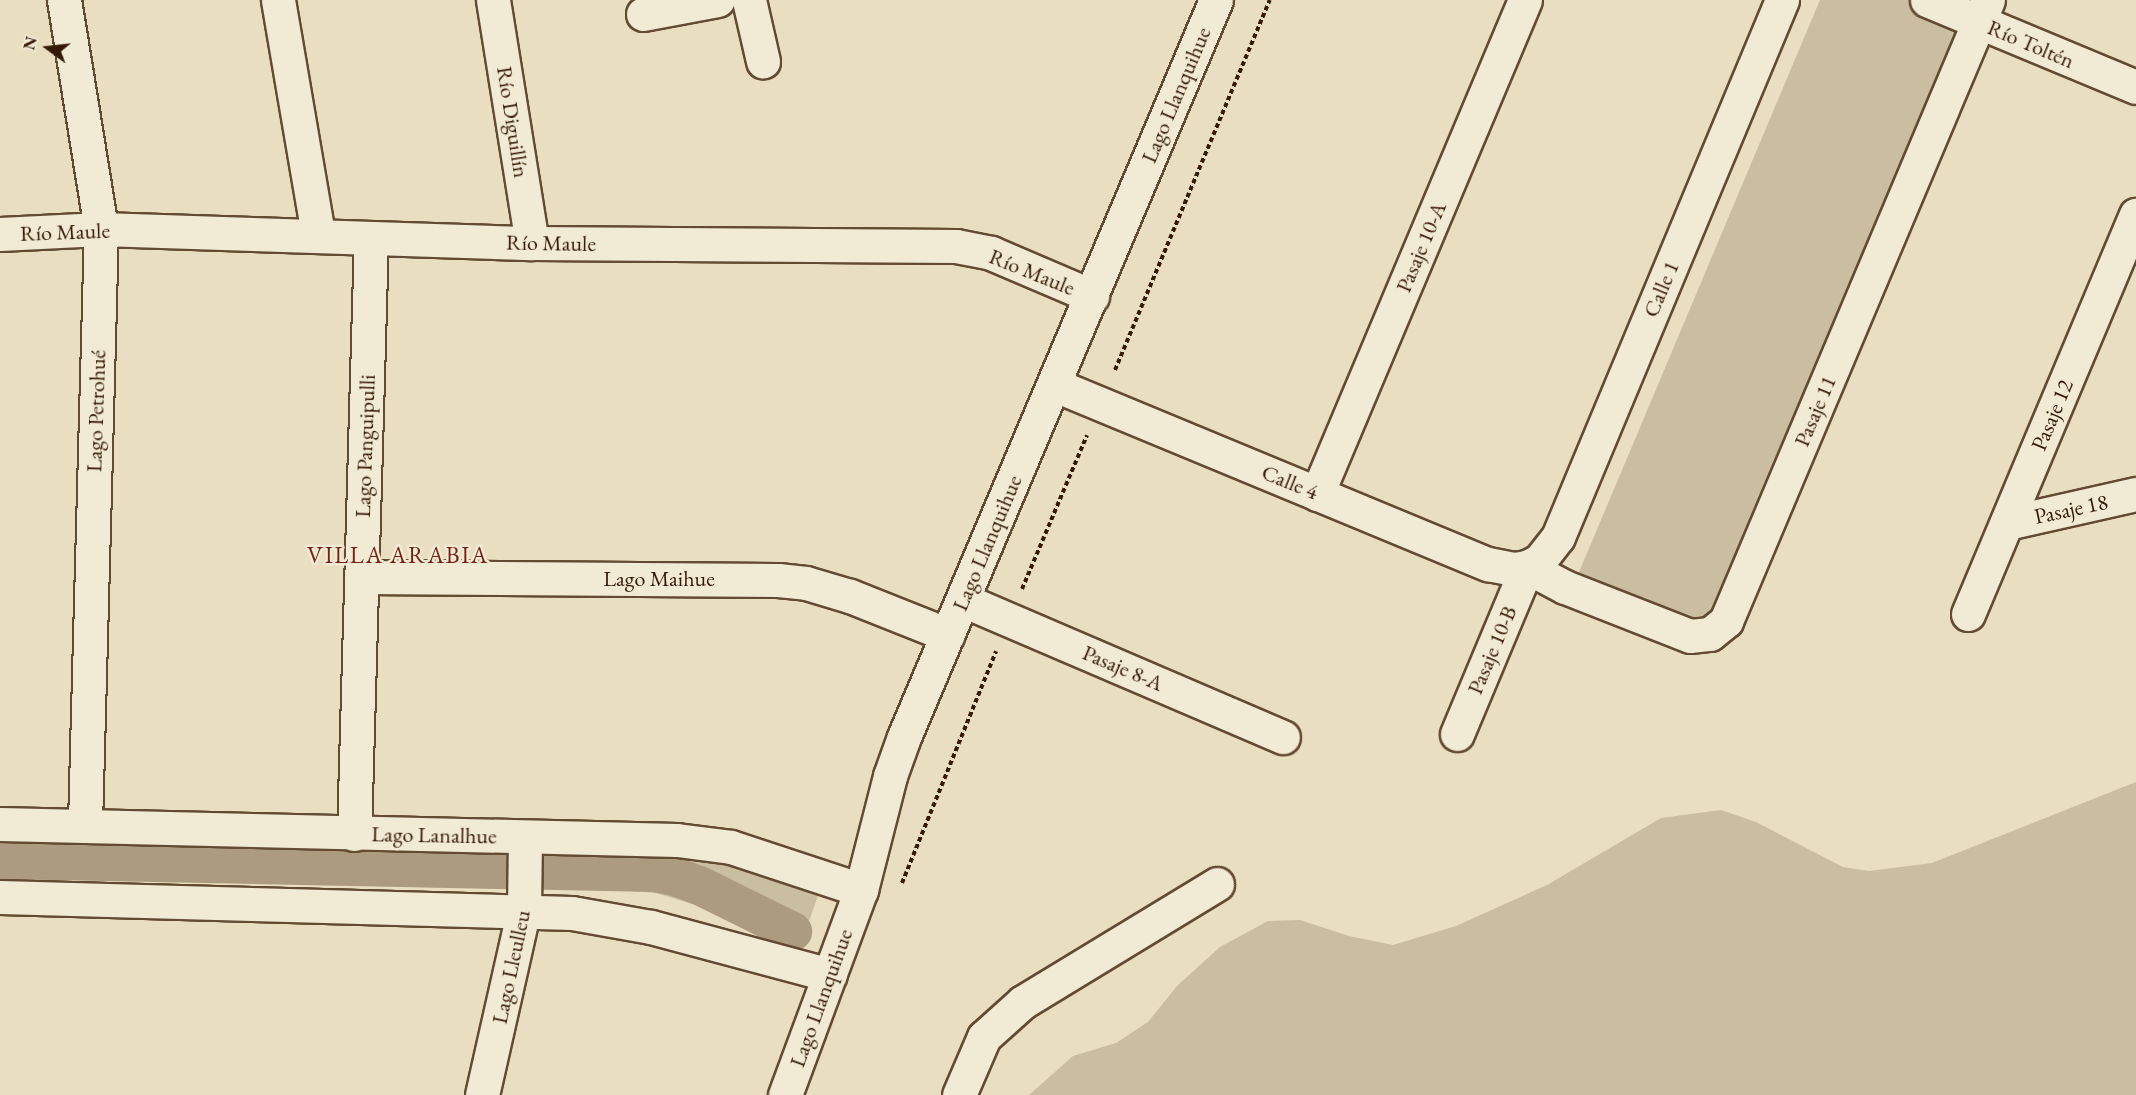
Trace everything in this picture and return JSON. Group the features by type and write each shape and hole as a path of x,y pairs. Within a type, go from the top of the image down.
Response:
{"street":[{"name":"Lago Petrohué","path":"64,0 101,229 85,826"},
{"path":"278,0 318,235"},
{"name":"Río Diguillín","path":"493,0 532,243"},
{"path":"643,14 718,0"},
{"path":"749,0 763,61"},
{"name":"Lago Llanquihue","path":"784,1095 861,890 890,776 904,736 1055,385 1216,0"},
{"name":"Pasaje 10-A","path":"1317,494 1525,0"},
{"name":"Calle 1","path":"1527,567 1540,560 1558,537 1782,0"},
{"name":"Río Toltén","path":"1927,0 1984,11 2136,87"},
{"name":"Pasaje 11","path":"1527,567 1565,587 1690,636 1710,634 1726,621 1984,11"},
{"name":"Pasaje 12","path":"1968,614 2136,215"},
{"name":"Río Maule","path":"0,234 101,229 532,243 956,246 991,254 1092,296"},
{"name":"Lago Panguipulli","path":"354,834 371,238"},
{"name":"Calle 4","path":"1055,385 1501,568 1527,567"},
{"name":"Pasaje 18","path":"2007,523 2136,494"},
{"name":"Pasaje 10-B","path":"1457,734 1527,567"},
{"name":"Lago Maihue","path":"361,577 778,580 806,583 850,596 948,635"},
{"name":"Pasaje 8-A","path":"963,600 1283,737"},
{"name":"Lago Lanalhue","path":"0,824 709,843 730,847 861,890"},
{"name":"Lago Lleulleu","path":"482,1095 524,909 525,837"},
{"path":"959,1095 984,1037 1023,1002 1217,884"},
{"path":"0,897 524,909 572,913 651,927 830,975"}],"path":[{"path":"902,885 1009,619 1270,0"}],"shaded area":[{"path":"1820,0 1971,0 1715,612 1696,623 1577,577"},
{"path":"2136,782 2136,1095 1029,1095 1073,1056 1116,1043 1148,1022 1177,986 1220,947 1268,921 1300,920 1349,936 1393,945 1456,926 1547,885 1661,818 1721,810 1756,822 1843,867 1869,871 1932,863"},
{"path":"0,849 669,856 725,865 819,893 803,938 656,893 477,879 0,880"}],"waterway":[{"path":"0,859 654,872 699,885 792,931"}],"district":[{"name":"VILLA ARABIA","path":"398,555"}]}
